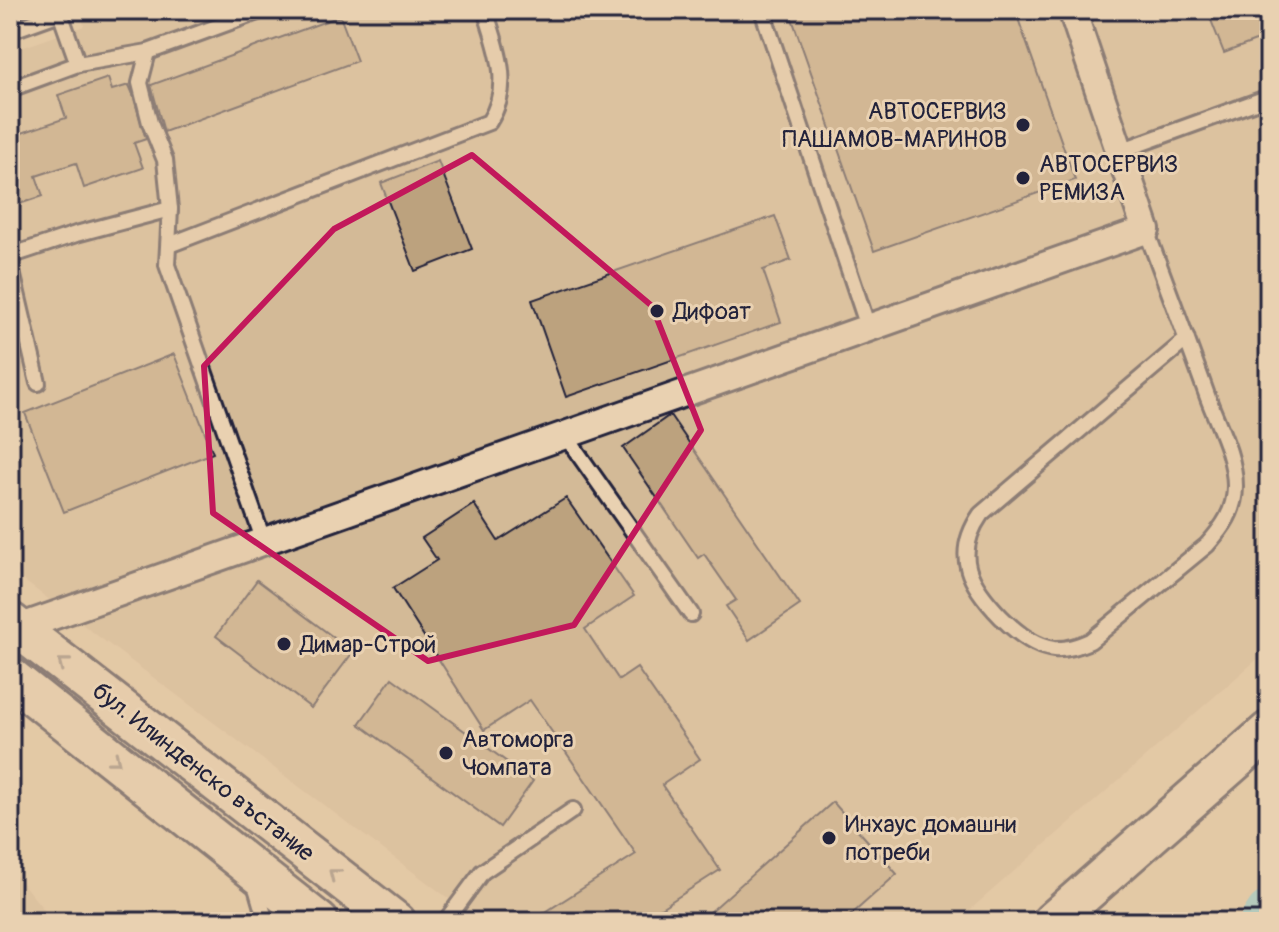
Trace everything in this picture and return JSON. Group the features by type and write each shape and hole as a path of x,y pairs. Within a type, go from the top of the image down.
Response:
{"main road":[{"name":"бул. Илинденско въстание","path":"12,627 396,922"},
{"name":"бул. Илинденско въстание","path":"10,677 319,922"},
{"path":"1052,922 1269,731"}],"street":[{"path":"12,627 264,542 1146,230 1072,10"}],"lane":[{"path":"10,89 78,64 148,52 263,10"},
{"path":"169,245 489,122 502,103 503,77 485,10"},
{"path":"762,10 868,327"},
{"path":"10,31 60,13 78,64"},
{"path":"148,52 140,83 150,123 165,160 170,209 167,265 264,542"},
{"path":"1120,151 1269,97"},
{"path":"10,256 76,234 170,209"},
{"path":"1146,230 1187,339 1231,461 1235,484 1233,508 1223,528 1207,545 1090,641 1072,648 1051,649 1033,641 1015,631 979,595 968,564 969,532 981,514 1187,339"},
{"path":"10,263 38,383"},
{"path":"565,435 691,614"},
{"path":"445,922 482,872 573,810"},
{"path":"251,868 266,922"}],"highlighted area":[{"path":"472,155 652,306 701,430 574,625 428,661 213,513 204,366 334,229"}],"shaded area":[{"path":"80,10 1269,10 1269,649 956,922 480,922 23,580 10,567 10,52 84,26"},
{"path":"10,868 54,922 10,922"}],"building":[{"path":"789,10 1015,10 1075,180 874,251"},
{"path":"1207,10 1269,10 1269,36 1224,53"},
{"path":"340,16 357,61 164,132 151,85"},
{"path":"108,78 112,90 129,85 132,92 146,139 134,143 143,168 84,188 76,163 36,176 43,196 10,207 10,137 66,118 58,95"},
{"path":"438,161 472,249 415,271 381,183"},
{"name":"Дифоат","path":"775,216 791,260 763,270 781,322 566,397 532,300"},
{"path":"174,354 213,453 64,512 25,413"},
{"path":"670,415 800,605 749,640 726,606 736,600 704,554 698,558 623,448"},
{"path":"566,498 634,596 585,629 619,680 637,668 700,759 662,785 720,870 639,922 530,922 636,854 530,700 484,730 393,588 437,560 422,538 474,504 498,541"},
{"name":"Димар-Строй","path":"257,580 353,652 311,708 216,636"},
{"name":"Автоморга Чомпата","path":"392,678 533,781 500,827 359,724"},
{"name":"Инхаус домашни потреби","path":"833,802 897,874 843,922 699,922"}],"waterway":[{"path":"1263,922 1269,913"}],"railway":[{"path":"10,915 16,922"}],"place":[{"name":"АВТОСЕРВИЗ ПАШАМОВ-МАРИНОВ","path":"1023,125"},
{"name":"АВТОСЕРВИЗ РЕМИЗА","path":"1023,178"},
{"name":"Дифоат","path":"657,311"},
{"name":"Димар-Строй","path":"284,644"},
{"name":"Автоморга Чомпата","path":"446,753"},
{"name":"Инхаус домашни потреби","path":"829,838"}]}
